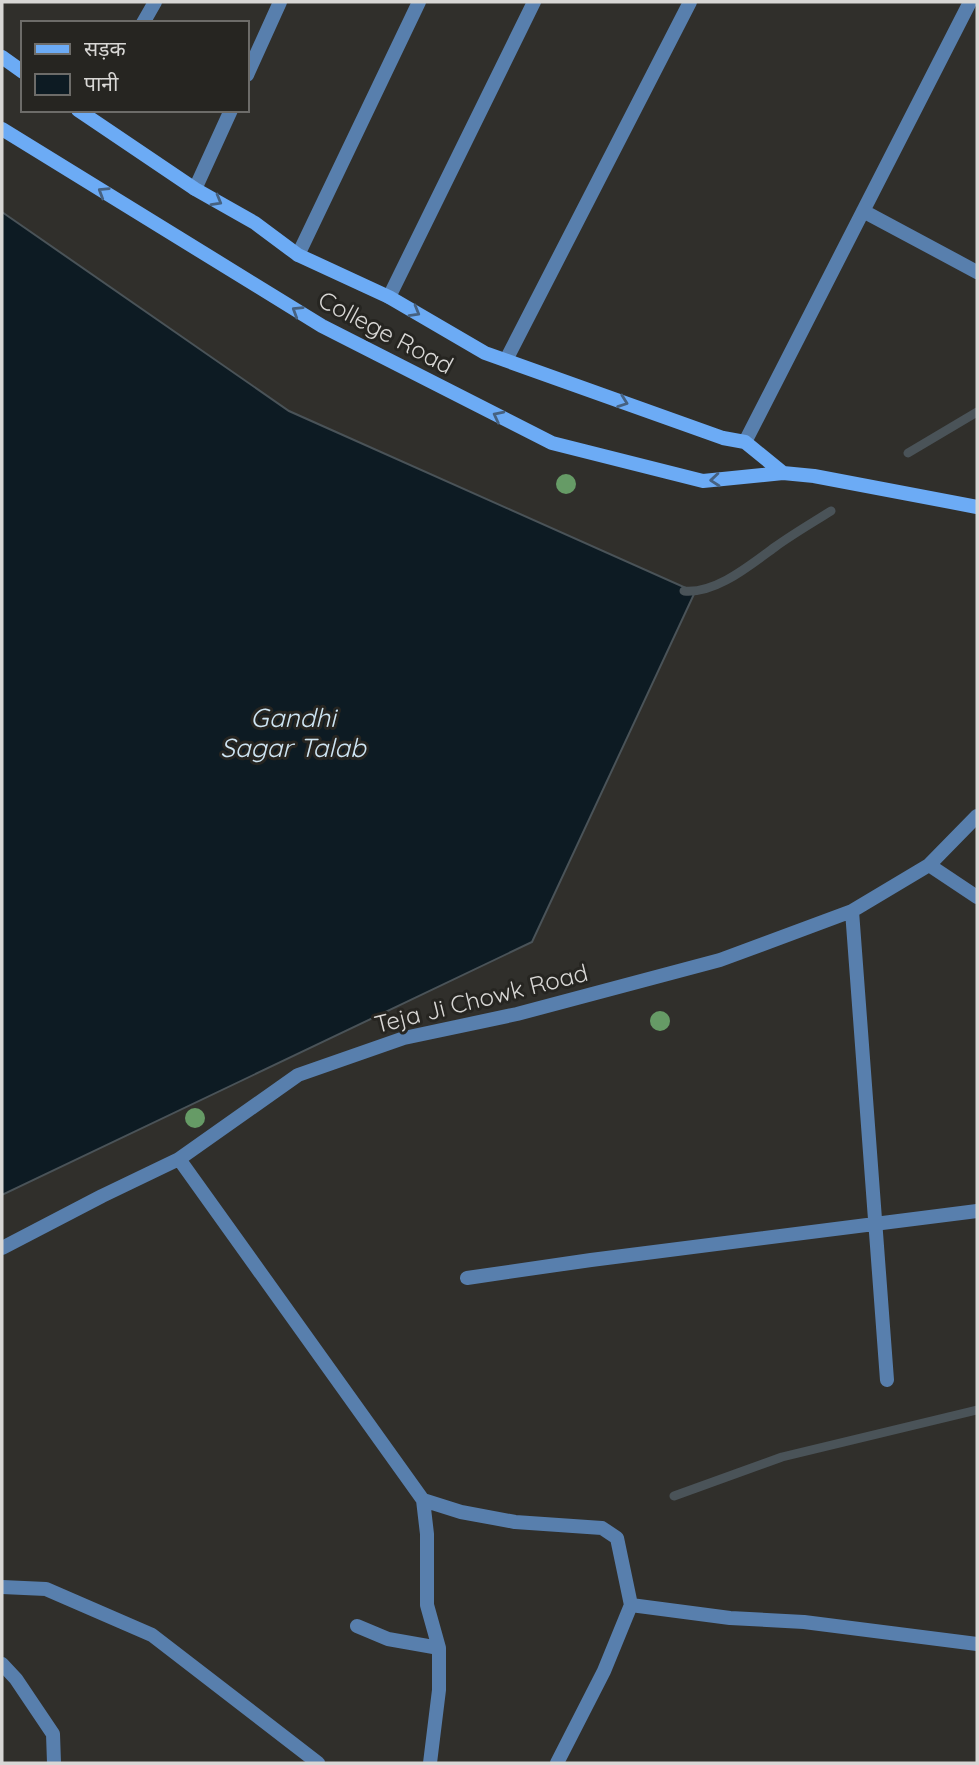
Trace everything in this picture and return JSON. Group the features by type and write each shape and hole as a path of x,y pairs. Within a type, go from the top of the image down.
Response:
{"main road":[{"path":"2,58 21,71"},
{"name":"College Road","path":"86,113 195,189 255,223 298,255 389,297 485,353 723,438 745,442 783,473"},
{"name":"College Road","path":"2,129 322,326 552,443 703,481 783,473 814,476 977,507"}],"street":[{"path":"144,21 155,2"},
{"path":"248,73 280,2"},
{"path":"298,255 419,2"},
{"path":"389,297 534,2"},
{"path":"506,360 690,2"},
{"path":"745,442 966,8 977,22"},
{"path":"195,189 230,112"},
{"path":"863,211 977,272"},
{"name":"Teja Ji Chowk Road","path":"2,1248 179,1159 298,1075 404,1038 517,1014 720,960 852,911 929,865 977,816"},
{"path":"929,865 977,897"},
{"path":"852,911 887,1380"},
{"path":"179,1159 423,1500 427,1534 427,1605 439,1648 439,1690 429,1763"},
{"path":"467,1278 977,1211"},
{"path":"423,1500 461,1512 514,1522 602,1528 617,1538 631,1605 604,1671 557,1763"},
{"path":"2,1587 46,1589 152,1636 318,1763"},
{"path":"631,1605 730,1618 804,1622 977,1644"},
{"path":"357,1626 388,1639 439,1648"},
{"path":"2,1664 16,1679 53,1734 54,1763"}],"water":[{"name":"Gandhi Sagar Talab","path":"2,212 289,411 695,592 532,942 2,1195"}],"waterway":[{"path":"908,453 977,412"},
{"path":"684,591 708,588 732,577 831,511"},
{"path":"674,1496 782,1457 977,1410"}]}
